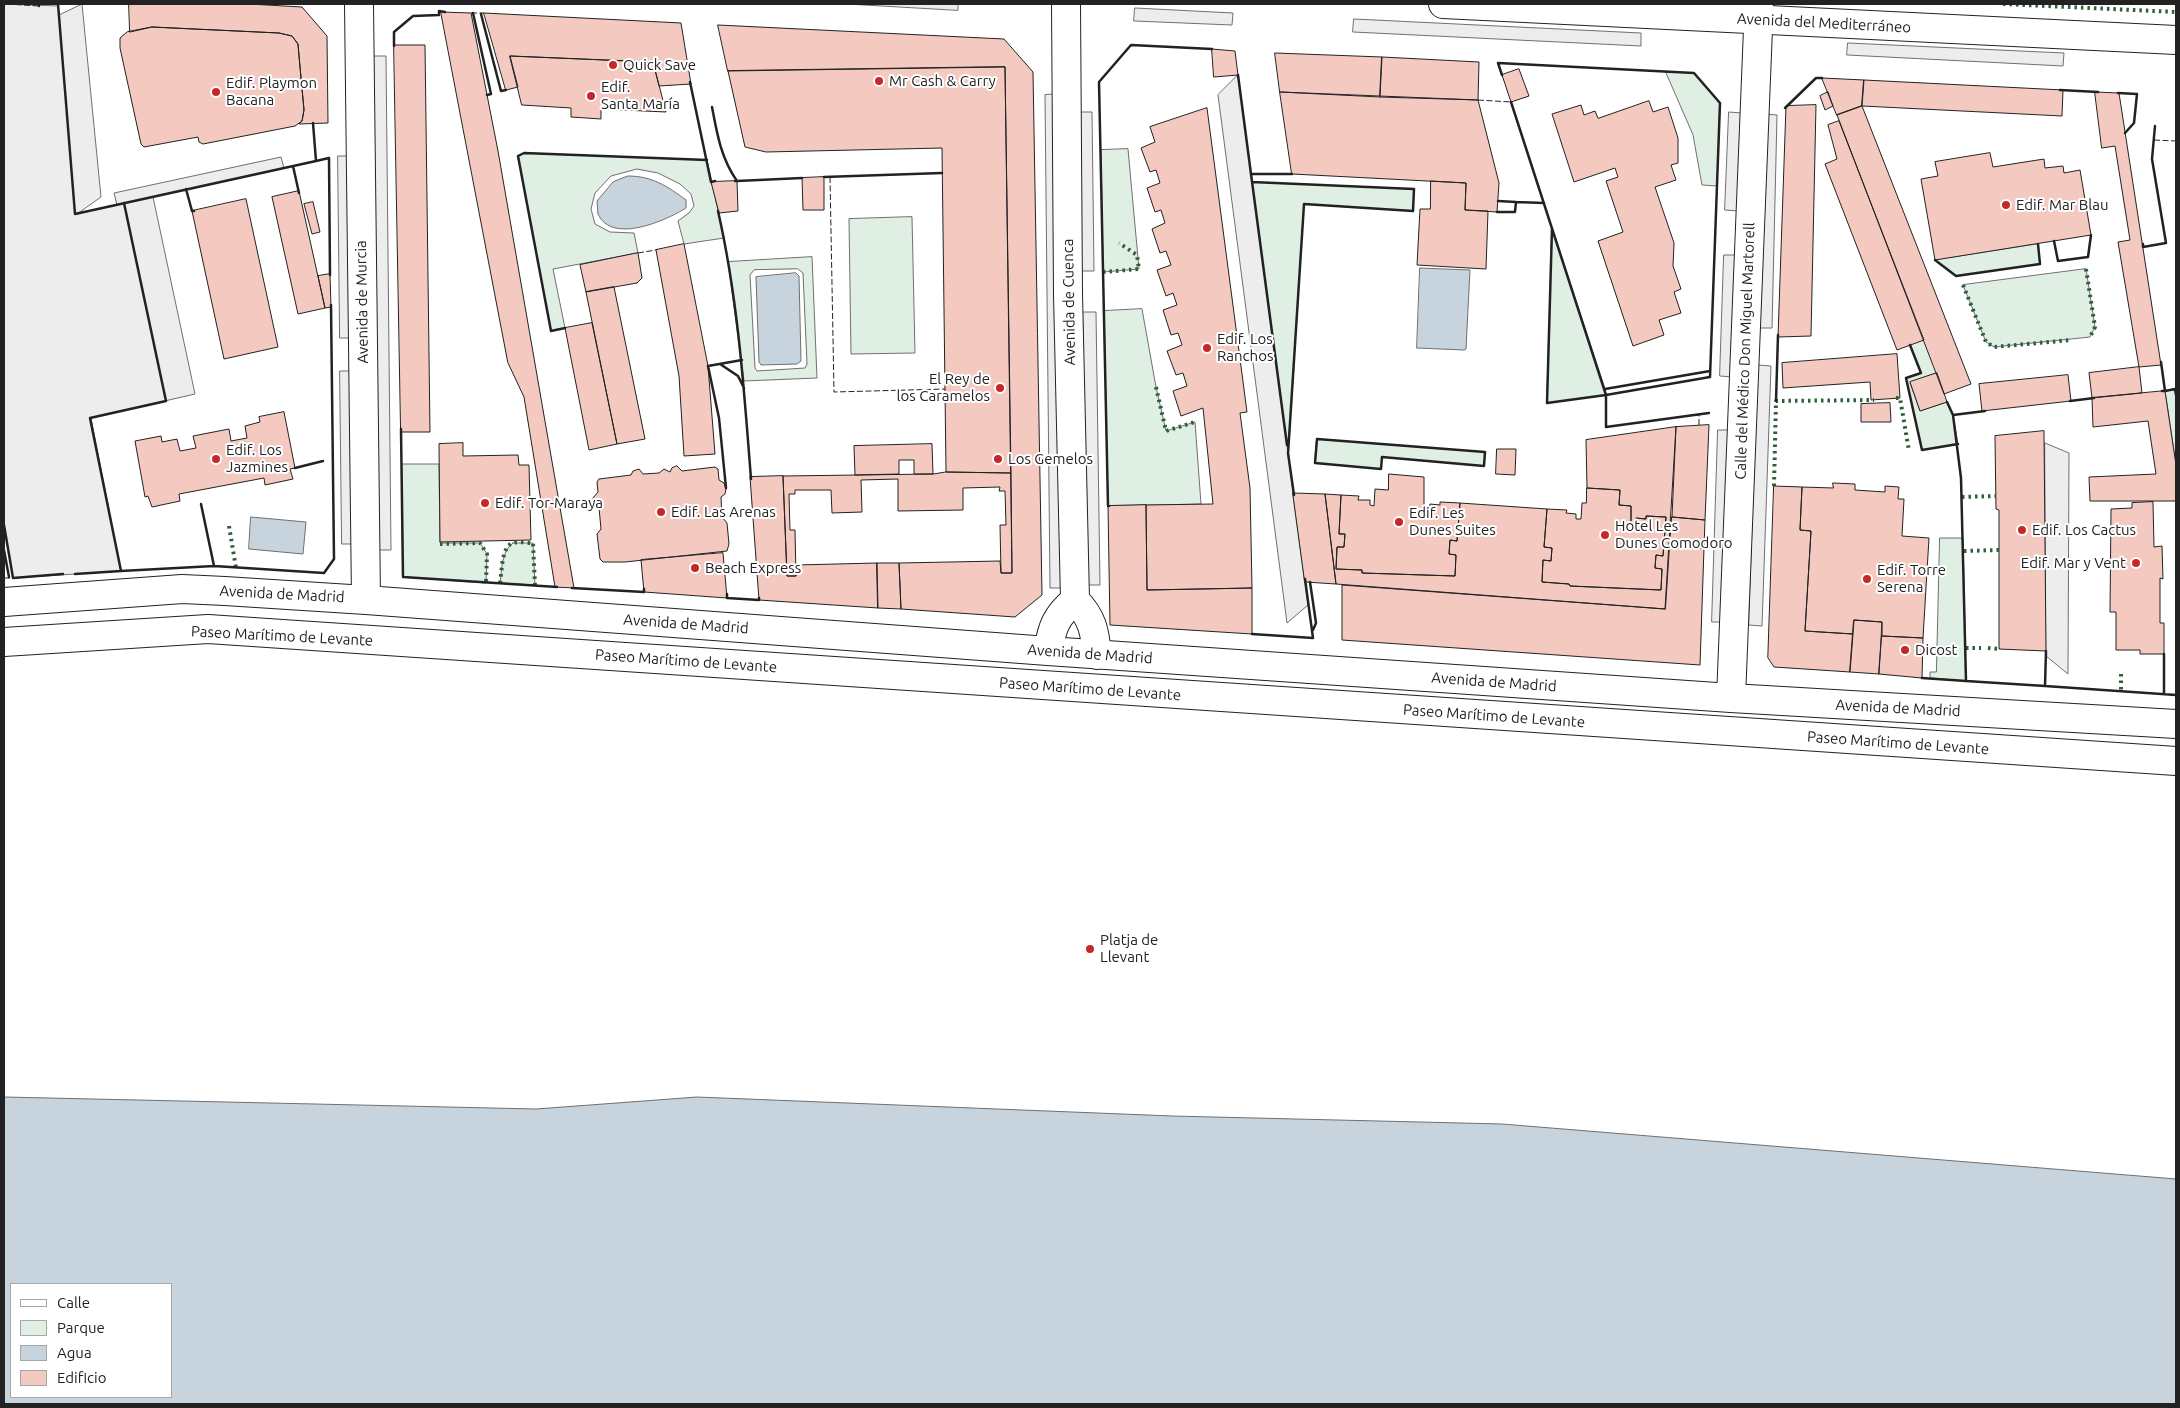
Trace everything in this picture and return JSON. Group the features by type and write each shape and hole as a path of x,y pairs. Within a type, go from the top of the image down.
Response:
{"street":[{"name":"Avenida de Murcia","path":"358,4 366,600"},
{"name":"Avenida de Cuenca","path":"1066,4 1068,294 1075,600"},
{"name":"Avenida del Mediterráneo","path":"1443,4 1759,11 2176,40"},
{"name":"Calle del Médico Don Miguel Martorell","path":"1731,698 1759,11"},
{"name":"Avenida de Madrid","path":"4,602 182,588 366,600 1048,652 1731,698 2176,724"},
{"path":"1048,652 1051,630 1061,612 1075,600 1086,611 1095,633 1097,655"},
{"name":"Paseo Marítimo de Levante","path":"4,642 208,630 2176,762"}],"green space":[{"path":"1666,72 1694,73 1720,103 1717,186 1702,185 1693,135"},
{"path":"1128,149 1139,269 1103,272 1101,150"},
{"path":"524,153 707,160 724,238 684,244 678,221 689,213 694,206 691,194 680,184 658,173 637,169 611,176 595,193 591,209 595,224 610,232 634,233 638,253 553,269 565,328 551,331 518,156"},
{"path":"1252,182 1414,189 1413,211 1304,204 1288,454"},
{"path":"912,217 915,353 851,354 849,219"},
{"path":"1552,228 1605,389 1606,395 1547,403"},
{"path":"2038,244 2040,264 1956,276 1935,260"},
{"path":"812,257 817,378 744,381 728,262","holes":["798,269 803,273 807,364 805,368 757,371 755,368 750,275 754,270"]},
{"path":"2086,269 2095,327 2090,337 1994,347 1986,342 1963,285"},
{"path":"1142,309 1166,431 1195,422 1201,504 1108,506 1104,311"},
{"path":"1924,340 1937,373 1910,383 1920,411 1947,402 1953,415 1958,444 1922,450 1906,378 1921,373 1910,345"},
{"path":"2175,389 2176,395 2176,465 2165,391"},
{"path":"1317,439 1485,452 1484,466 1382,457 1381,469 1315,463"},
{"path":"402,464 439,464 440,543 480,543 487,554 486,583 403,577"},
{"path":"1940,538 1963,538 1966,681 1930,678 1930,672 1936,672"},
{"path":"513,543 533,543 535,585 500,583 504,556 509,546"}],"shaded area":[{"path":"4,4 58,6 59,15 82,4 101,197 77,214 117,205 114,193 281,157 284,168 153,197 195,394 91,418 121,571 13,578 4,525"},
{"path":"847,4 958,4 958,10"},
{"path":"1135,8 1233,13 1232,25 1134,21"},
{"path":"1354,19 1641,33 1641,46 1353,32"},
{"path":"1848,43 2064,53 2063,66 1847,55"},
{"path":"373,56 386,56 391,550 379,550"},
{"path":"1238,75 1308,605 1287,623 1218,95"},
{"path":"1058,94 1063,588 1050,588 1045,95"},
{"path":"1079,112 1092,112 1094,271 1081,271"},
{"path":"1729,112 1742,113 1738,211 1725,210"},
{"path":"1764,114 1777,115 1772,328 1759,328"},
{"path":"338,156 351,156 353,338 340,338"},
{"path":"1724,255 1737,255 1733,377 1720,376"},
{"path":"1083,312 1096,312 1100,585 1087,585"},
{"path":"1758,365 1771,366 1762,626 1749,625"},
{"path":"340,371 353,371 355,544 342,544"},
{"path":"1718,430 1731,430 1725,622 1712,622"},
{"path":"2045,443 2069,453 2068,674 2046,656"}],"water":[{"path":"628,176 645,178 666,186 686,200 686,208 666,218 640,227 615,228 605,223 598,214 597,201 613,182"},
{"path":"1420,268 1470,270 1466,349 1417,348"},
{"path":"796,273 799,276 801,361 797,364 761,365 759,362 756,277"},
{"path":"251,517 306,522 303,554 249,549"},
{"path":"4,1097 536,1109 697,1097 1172,1116 1502,1124 2176,1179 2176,1404 4,1404"}],"building":[{"path":"129,4 249,4 302,7 327,36 328,123 299,124 302,121 304,110 298,44 292,36 279,33 152,27 130,32"},
{"path":"441,12 471,13 498,151 574,588 555,587 524,397 508,363"},
{"path":"484,13 681,23 691,84 659,86 653,62 510,56 518,87 506,90"},
{"path":"718,25 1004,39 1033,72 1042,595 1015,617 901,609 899,563 1000,561 1001,573 1012,573 1005,67 728,71"},
{"name":"Edif. Playmon Bacana","path":"152,27 279,33 292,36 298,44 304,110 302,121 295,126 203,144 199,142 198,137 144,147 141,144 120,48 120,38 127,32"},
{"path":"394,45 425,45 430,432 401,432"},
{"path":"1212,49 1235,51 1238,75 1214,77"},
{"path":"1275,53 1382,57 1380,97 1280,92"},
{"name":"Edif. Santa María","path":"510,56 653,62 666,112 601,109 601,119 571,117 571,108 522,105"},
{"path":"1382,57 1479,62 1478,100 1380,97"},
{"path":"1005,67 1011,473 946,472 942,148 766,152 745,147 728,71"},
{"path":"1519,69 1529,96 1511,102 1502,75"},
{"path":"1822,78 1864,80 1862,106 1837,115"},
{"path":"1864,80 2063,90 2062,116 1862,106"},
{"path":"1280,92 1478,100 1499,183 1497,212 1465,210 1466,183 1292,174"},
{"path":"1828,92 1833,106 1825,110 1820,96"},
{"path":"2095,92 2119,93 2161,365 2139,367 2118,242 2130,240 2115,146 2102,148"},
{"path":"1649,101 1653,112 1668,107 1678,138 1678,163 1671,165 1676,180 1655,187 1674,243 1673,266 1681,289 1674,292 1681,313 1659,320 1664,335 1633,346 1598,241 1623,232 1606,181 1618,177 1615,168 1574,182 1552,114 1581,105 1584,115 1595,111 1598,118"},
{"path":"1816,105 1811,336 1778,337 1786,106"},
{"path":"1862,106 1971,384 1944,394 1837,115"},
{"name":"Edif. Los Ranchos","path":"1207,108 1247,412 1240,413 1250,488 1252,588 1147,590 1146,505 1213,504 1203,408 1181,416 1173,391 1187,386 1183,373 1176,375 1167,351 1182,345 1178,333 1171,335 1163,310 1177,305 1173,293 1166,296 1157,270 1171,265 1166,251 1160,253 1152,229 1165,223 1161,210 1155,212 1147,188 1160,183 1156,170 1150,172 1141,148 1155,142 1150,127"},
{"path":"1839,121 1924,340 1897,350 1825,164 1837,159 1828,125"},
{"name":"Edif. Mar Blau","path":"1990,153 1993,167 2044,159 2045,168 2063,166 2064,173 2080,170 2091,235 1935,260 1921,179 1938,176 1935,162"},
{"path":"824,177 824,210 803,210 802,178"},
{"path":"737,181 738,211 719,213 711,182"},
{"path":"1431,181 1466,183 1465,210 1488,211 1486,269 1417,265 1420,209 1430,209"},
{"path":"299,191 325,308 298,314 272,197"},
{"path":"246,199 278,347 224,359 192,211"},
{"path":"313,202 320,232 312,234 304,204"},
{"path":"684,244 708,366 715,454 684,456 679,376 656,250"},
{"path":"638,253 642,278 637,283 586,292 580,265"},
{"path":"330,274 331,307 325,308 318,276"},
{"path":"614,287 645,439 617,444 586,292"},
{"path":"592,323 617,444 589,450 565,328"},
{"path":"1897,354 1900,398 1871,400 1870,382 1783,388 1782,363"},
{"path":"2139,367 2142,393 2092,398 2089,373"},
{"path":"1937,373 1947,402 1920,411 1910,382"},
{"path":"2068,375 2071,401 1982,411 1979,384"},
{"path":"2165,391 2176,465 2176,501 2090,501 2089,477 2156,474 2148,421 2093,427 2092,398"},
{"path":"1890,403 1891,422 1861,422 1861,404"},
{"name":"Edif. Los Jazmines","path":"284,412 295,468 290,469 293,479 265,485 264,478 179,494 180,501 152,507 148,496 145,497 135,441 161,436 162,442 177,439 180,451 196,448 193,436 229,429 231,441 247,438 245,426 260,422 259,417"},
{"path":"1709,425 1705,520 1672,517 1676,427"},
{"path":"1676,427 1665,609 1336,584 1325,494 1341,495 1339,534 1345,534 1344,547 1337,547 1336,569 1362,570 1362,573 1455,576 1456,555 1449,554 1450,540 1457,541 1460,503 1547,509 1544,547 1552,548 1551,561 1543,560 1542,582 1569,584 1570,586 1661,590 1662,569 1655,568 1656,555 1663,556 1666,517 1646,516 1646,519 1636,518 1636,523 1631,523 1631,506 1619,505 1620,490 1587,488 1586,440"},
{"name":"Edif. Los Cactus","path":"2044,431 2046,651 1999,649 1999,510 1996,509 1995,436"},
{"name":"Edif. Tor-Maraya","path":"463,443 463,456 518,455 519,465 529,465 531,540 440,542 439,444"},
{"path":"932,444 933,474 914,474 914,460 899,460 899,474 855,475 854,446"},
{"path":"1497,449 1516,449 1515,475 1496,474"},
{"name":"Edif. Las Arenas","path":"677,466 682,471 715,467 718,469 719,480 724,483 726,489 725,494 721,497 722,517 727,523 729,544 727,551 625,562 603,562 600,559 597,534 601,529 599,508 593,503 593,498 598,492 597,482 599,479 631,475 633,471 639,469 643,474 659,473 664,469 670,472 672,468"},
{"path":"946,472 1011,473 1012,573 1001,573 1000,525 1006,525 1005,491 999,491 1000,487 963,488 963,510 898,511 898,479 861,480 862,512 832,513 831,490 795,490 795,494 789,494 790,530 795,530 796,576 787,576 783,476 933,474"},
{"name":"Edif. Les Dunes Suites","path":"1389,474 1424,477 1424,509 1429,509 1430,504 1440,505 1440,502 1460,503 1457,541 1450,540 1449,554 1456,555 1455,576 1362,573 1362,570 1336,569 1337,547 1344,547 1345,534 1339,534 1341,495 1359,496 1358,500 1370,500 1370,505 1374,506 1375,489 1388,490"},
{"path":"783,476 787,576 796,576 796,565 877,563 878,608 759,600 750,477"},
{"name":"Edif. Torre Serena","path":"1833,483 1855,484 1855,490 1885,492 1885,486 1899,487 1898,499 1904,499 1902,536 1929,538 1923,638 1882,636 1882,622 1854,620 1853,634 1805,631 1811,531 1800,530 1802,487 1833,488"},
{"path":"1774,486 1802,487 1800,530 1811,531 1805,631 1853,634 1850,672 1774,667 1768,658"},
{"name":"Hotel Les Dunes Comodoro","path":"1587,488 1620,490 1619,505 1631,506 1631,523 1636,523 1636,518 1646,519 1646,516 1666,517 1663,556 1656,555 1655,568 1662,569 1661,590 1570,586 1569,584 1542,582 1543,560 1551,561 1552,548 1544,547 1547,509 1567,510 1566,513 1576,514 1576,519 1581,519 1582,503 1586,503"},
{"path":"1293,493 1325,494 1336,584 1305,582"},
{"name":"Edif. Mar y Vent","path":"2153,502 2154,547 2162,546 2163,579 2160,578 2160,623 2164,623 2164,654 2140,654 2140,650 2116,650 2116,612 2110,612 2111,509 2132,508 2132,503"},
{"path":"1146,505 1147,590 1252,588 1252,634 1110,625 1108,506"},
{"path":"1672,517 1705,520 1704,548 1670,545"},
{"path":"1670,545 1704,548 1700,665 1342,640 1342,585 1665,609"},
{"path":"723,553 727,598 644,592 641,560"},
{"path":"877,563 899,563 901,609 878,608"},
{"path":"1854,620 1882,622 1879,674 1850,672"},
{"path":"1882,636 1923,638 1922,678 1879,674"}],"hedge":[{"path":"2003,4 2176,12"},
{"path":"1103,272 1139,269 1137,255 1119,243"},
{"path":"2086,269 2095,327 2090,337"},
{"path":"1963,285 1986,342 1994,347 2071,340"},
{"path":"1156,387 1166,431 1195,422"},
{"path":"1896,398 1900,398 1909,451"},
{"path":"1774,486 1776,401 1874,400"},
{"path":"1962,497 1996,496"},
{"path":"229,526 236,568"},
{"path":"500,583 506,549 513,543 523,542 533,543 535,585"},
{"path":"440,544 480,543 487,554 486,583"},
{"path":"1964,551 1999,550"},
{"path":"1966,648 1981,648"},
{"path":"1988,648 1999,649"},
{"path":"2121,674 2121,691"}],"fence":[{"path":"7,4 39,6"},
{"path":"471,13 484,13"},
{"path":"1478,100 1511,102"},
{"path":"2154,140 2176,141"},
{"path":"830,177 834,392 945,389"},
{"path":"638,253 656,250"},
{"path":"1699,414 1699,425"},
{"path":"4,578 13,578"}],"wall":[{"path":"58,4 75,214 316,161 313,123"},
{"path":"394,46 394,32 413,16 439,15 439,11 445,12"},
{"path":"473,13 491,94 487,95"},
{"path":"481,14 501,91 506,90"},
{"path":"1109,506 1099,82 1131,45 1212,49"},
{"path":"1502,75 1498,63 1694,73 1720,103 1710,377 1606,395 1606,427 1709,413"},
{"path":"1238,75 1251,174 1292,174"},
{"path":"1785,108 1816,78 1822,78"},
{"path":"690,82 711,182 715,181"},
{"path":"2060,90 2098,92"},
{"path":"2118,93 2137,94 2134,123 2125,133"},
{"path":"1511,102 1606,395 1547,403 1552,228"},
{"path":"712,107 720,146 727,164 737,181 735,181"},
{"path":"2143,244 2143,247 2166,243 2152,159 2155,126"},
{"path":"565,328 551,331 518,156 524,153 707,160"},
{"path":"316,161 329,158 330,275"},
{"path":"293,166 299,193"},
{"path":"824,177 942,173"},
{"path":"1251,174 1287,445"},
{"path":"737,181 802,178"},
{"path":"1252,182 1414,189 1413,211 1304,204 1288,454"},
{"path":"186,189 192,211 194,211"},
{"path":"1497,212 1515,212 1516,202 1498,201"},
{"path":"1516,202 1544,203"},
{"path":"124,203 166,401 90,418 121,571 214,566 324,573 334,559 331,305"},
{"path":"718,211 731,277 743,378 751,479"},
{"path":"2054,241 2058,261 2088,257 2091,235"},
{"path":"1935,260 1956,276 2040,264 2038,244"},
{"path":"1776,401 1778,335"},
{"path":"1910,345 1921,373 1906,378 1922,450 1958,444"},
{"path":"726,488 719,418 708,366 742,360"},
{"path":"2161,362 2165,391 2162,391"},
{"path":"720,364 738,376 744,388"},
{"path":"1605,389 1710,371"},
{"path":"2165,391 2175,389 2176,395"},
{"path":"2070,401 2094,398"},
{"path":"1922,678 1966,681 1961,478 1953,415 1947,402"},
{"path":"1953,415 1985,411"},
{"path":"401,429 403,577 557,587"},
{"path":"1317,439 1485,452 1484,466 1382,457 1381,469 1315,463 1317,439"},
{"path":"1288,453 1294,495"},
{"path":"295,468 323,461"},
{"path":"201,504 214,566"},
{"path":"4,525 13,578 63,574"},
{"path":"4,550 9,577"},
{"path":"75,574 121,571"},
{"path":"1252,634 1313,638 1305,579"},
{"path":"1310,582 1316,623 1313,630"},
{"path":"572,588 644,592 644,589"},
{"path":"727,594 727,598 759,600 759,598"},
{"path":"1966,681 2045,686 2046,651"},
{"path":"2164,654 2164,694"},
{"path":"2045,686 2176,695"}],"place":[{"name":"Quick Save","path":"613,65"},
{"name":"Mr Cash & Carry","path":"879,81"},
{"name":"Edif. Playmon Bacana","path":"216,92"},
{"name":"Edif. Santa María","path":"591,96"},
{"name":"Edif. Mar Blau","path":"2006,205"},
{"name":"Edif. Los Ranchos","path":"1207,348"},
{"name":"El Rey de los Caramelos","path":"1000,388"},
{"name":"Edif. Los Jazmines","path":"216,459"},
{"name":"Los Gemelos","path":"998,459"},
{"name":"Edif. Tor-Maraya","path":"485,503"},
{"name":"Edif. Las Arenas","path":"661,512"},
{"name":"Edif. Les Dunes Suites","path":"1399,522"},
{"name":"Edif. Los Cactus","path":"2022,530"},
{"name":"Hotel Les Dunes Comodoro","path":"1605,535"},
{"name":"Edif. Mar y Vent","path":"2136,563"},
{"name":"Beach Express","path":"695,568"},
{"name":"Edif. Torre Serena","path":"1867,579"},
{"name":"Dicost","path":"1905,650"},
{"name":"Platja de Llevant","path":"1090,949"}]}
